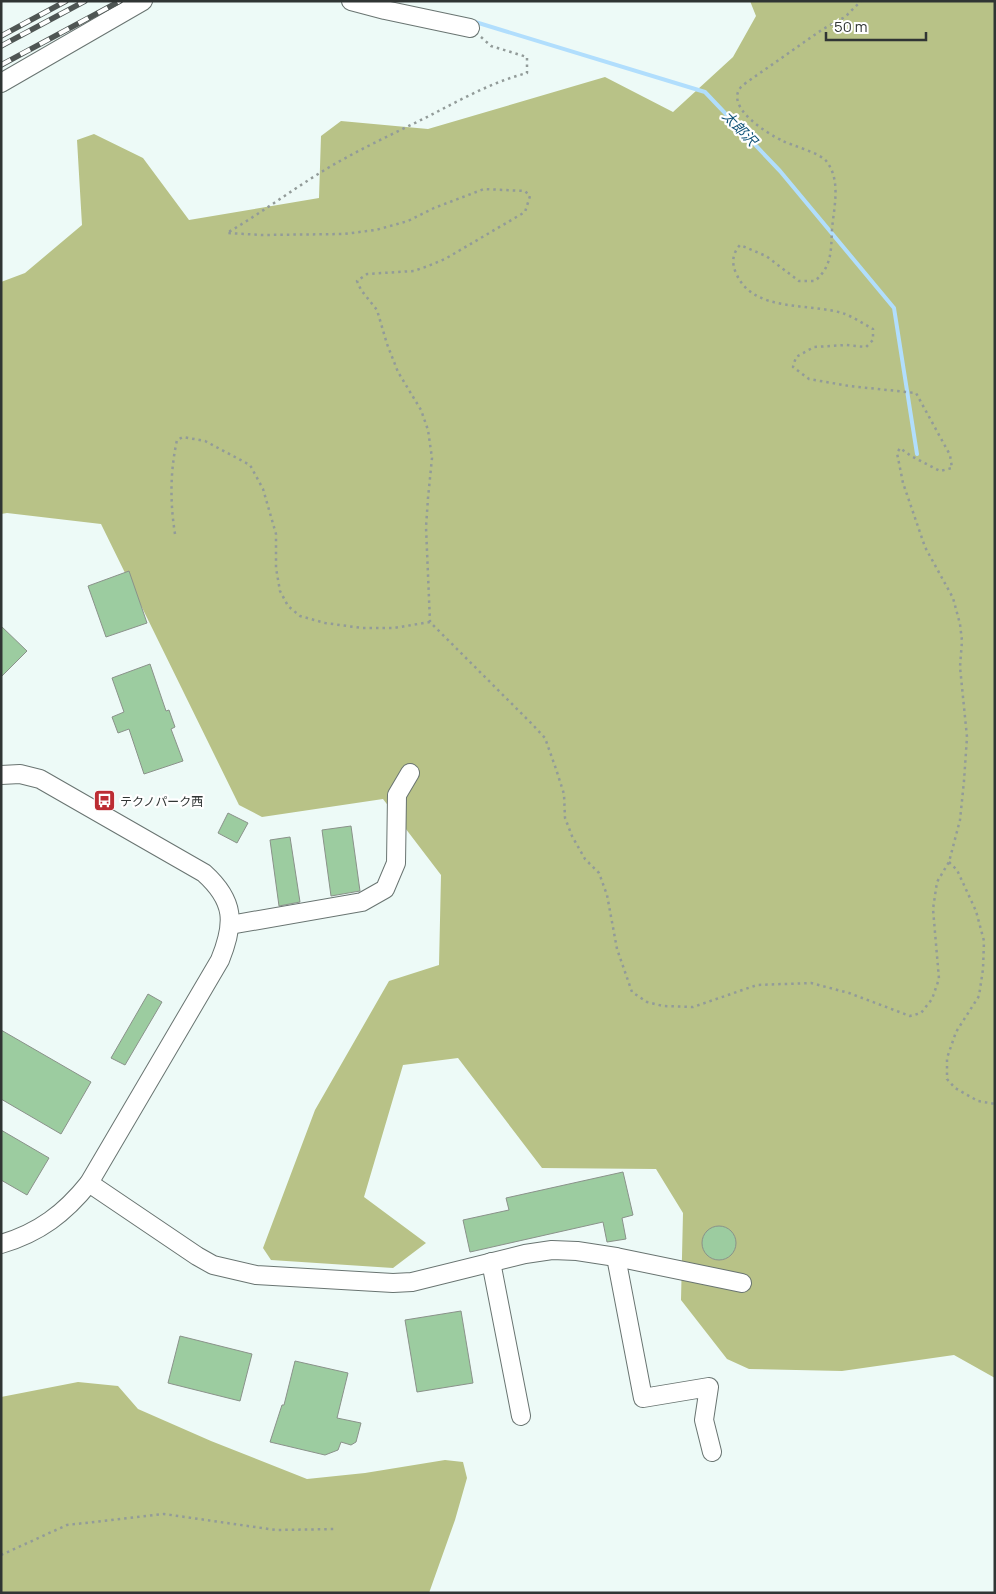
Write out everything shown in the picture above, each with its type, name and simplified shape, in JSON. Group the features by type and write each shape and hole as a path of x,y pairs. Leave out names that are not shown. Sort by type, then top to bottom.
{"street":[{"path":"1,83 143,1"},
{"path":"351,1 470,28"},
{"path":"230,925 362,902 386,889 396,863 396,795 410,773"},
{"path":"1,775 20,774 40,779 204,873 224,895 229,910 230,925 227,942 220,960 89,1183 74,1203 56,1218 35,1231 1,1244"},
{"path":"89,1183 197,1256 213,1265 234,1272 393,1283 412,1282 525,1254 552,1250 577,1251 616,1257 742,1284"},
{"path":"616,1257 643,1398 709,1387 704,1420 712,1452"},
{"path":"491,1262 522,1416"}],"path":[{"path":"470,28 491,46 527,57 527,74 506,79 460,100 334,164 227,233 263,235 343,234 376,230 408,221 434,208 484,189 525,191 530,196 525,212 446,259 414,271 367,274 357,281 377,310 398,372 421,410 428,430 432,458 426,527 430,622 545,738 564,794 565,818 568,827 585,859 599,873 607,895 611,926 632,992 646,1002 663,1006 693,1007 757,985 811,983 849,993 910,1016 920,1014 932,999 939,979 933,909 937,882 949,862 960,820 967,737 960,667 962,641 953,598 925,547 903,483 897,453 900,448 940,471 952,468 950,455 916,393 849,386 809,379 793,367 796,357 814,347 846,345 866,347 873,340 872,329 845,314 770,301 752,294 739,280 733,266 734,252 740,245 766,256 799,281 815,281 825,272 831,254 836,180 826,160 782,141 756,125 742,110 737,99 740,88 745,84 823,29 845,17 861,1"},
{"path":"175,534 170,508 172,463 177,440 183,437 205,440 250,465 262,489 276,534 276,568 280,591 288,606 300,616 325,623 362,628 394,628 430,622"},
{"path":"949,862 957,870 976,910 984,941 983,969 979,996 956,1032 947,1058 947,1079 955,1088 978,1102 995,1104"},
{"path":"1,1554 67,1525 164,1514 276,1530 337,1529"}],"green space":[{"path":"750,1 995,1 995,1378 954,1355 842,1371 749,1369 727,1359 681,1300 683,1213 656,1169 542,1168 458,1058 403,1065 364,1197 426,1243 393,1268 271,1260 263,1248 315,1110 389,981 439,965 441,875 383,799 262,817 239,805 101,524 7,513 1,514 1,282 25,273 82,225 77,140 94,134 143,158 189,220 319,198 321,136 341,121 428,129 605,77 673,112 733,57 756,16"},
{"path":"78,1382 118,1386 138,1409 211,1441 307,1479 365,1473 445,1460 463,1462 467,1478 455,1520 429,1593 1,1593 1,1397"}],"building":[{"path":"129,571 147,623 106,637 88,586"},
{"path":"1,626 27,651 1,677"},
{"path":"150,664 166,711 169,710 175,727 171,729 183,761 144,774 129,729 118,733 112,717 124,712 112,678"},
{"path":"228,813 248,823 237,843 218,833"},
{"path":"351,826 360,891 331,896 322,830"},
{"path":"290,837 300,902 279,906 270,840"},
{"path":"148,994 162,1002 125,1065 111,1058"},
{"path":"1,1030 91,1082 61,1134 1,1099"},
{"path":"1,1130 49,1158 27,1195 1,1180"},
{"path":"623,1172 633,1215 622,1218 626,1239 607,1242 603,1222 470,1252 463,1220 509,1210 506,1198"},
{"path":"719,1226 726,1227 731,1231 735,1236 735,1250 731,1255 726,1259 719,1260 712,1259 707,1255 703,1250 702,1243 703,1236 707,1231 712,1227"},
{"path":"461,1311 473,1383 417,1392 405,1320"},
{"path":"180,1336 252,1354 240,1401 168,1383"},
{"path":"295,1361 348,1373 337,1418 361,1423 356,1442 351,1445 341,1442 338,1450 325,1455 270,1442 282,1405 284,1405"}],"waterway":[{"name":"太郎沢","path":"472,21 705,92 780,171 894,308 917,454"}],"railway":[{"path":"1,36 66,1"},
{"path":"1,46 85,1"},
{"path":"1,65 120,1"}],"place":[{"name":"テクノパーク西","path":"104,801"}]}
